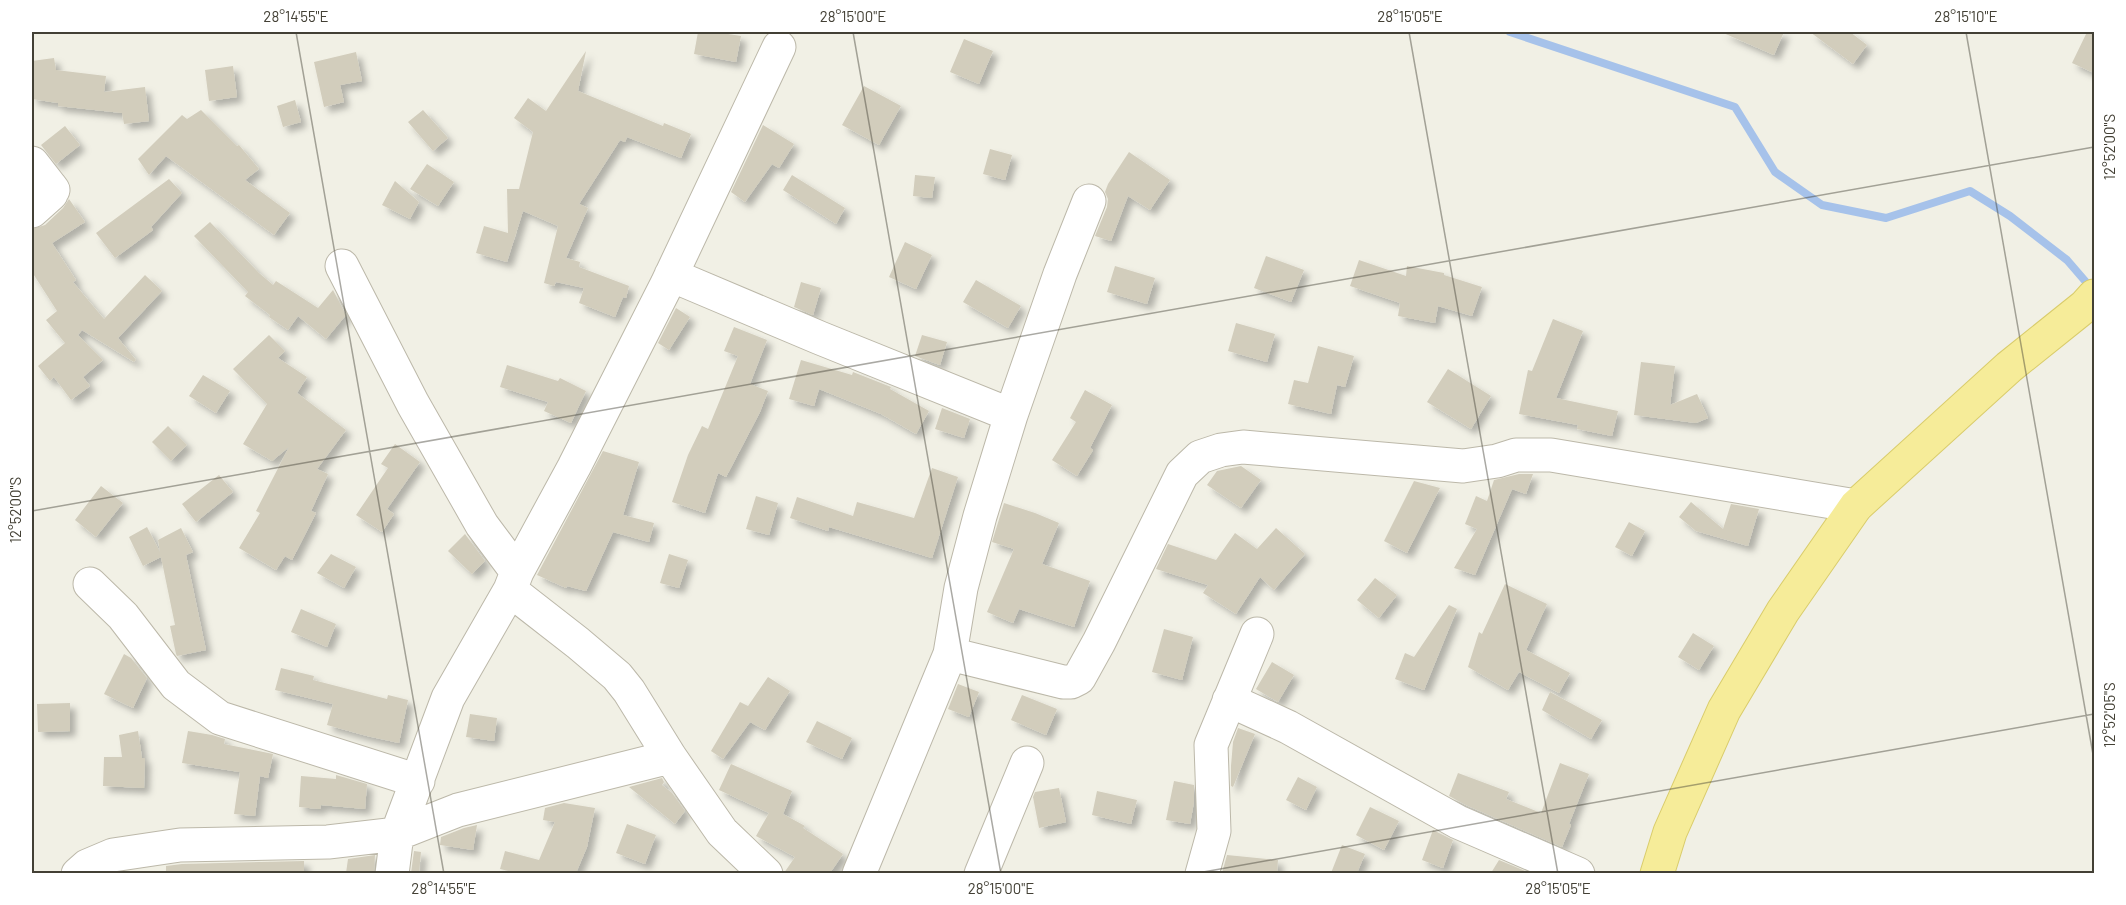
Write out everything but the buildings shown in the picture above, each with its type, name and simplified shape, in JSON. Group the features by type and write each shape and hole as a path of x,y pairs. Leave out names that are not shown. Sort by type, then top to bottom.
{"main road":[{"path":"1657,873 1670,832 1724,710 1783,611 1856,506 2009,367 2090,301"}],"street":[{"path":"392,873 397,834 448,699 574,467 671,275 779,46"},
{"path":"32,163 44,179 49,185 53,190 50,186 51,194 32,211"},
{"path":"859,873 950,654 961,588 980,516 1011,415 1060,274 1089,201"},
{"path":"342,266 413,404 513,581 578,643 617,676 722,832 766,873"},
{"path":"671,275 819,338 1011,415"},
{"path":"950,654 1063,682 1071,682 1079,678 1182,474 1200,457 1221,450 1243,447 1463,466 1516,456 1551,455 1856,506"},
{"path":"90,584 123,616 176,685 220,718 418,782"},
{"path":"1202,873 1214,831 1211,745 1257,634"},
{"path":"1229,700 1288,727 1458,822 1578,873"},
{"path":"78,873 87,866 113,855 180,845 328,842 397,834 458,810 670,757"},
{"path":"981,873 1027,763"}],"waterway":[{"path":"1510,32 1735,107 1775,172 1822,205 1886,218 1970,191 2010,216 2067,260 2092,289"}]}
